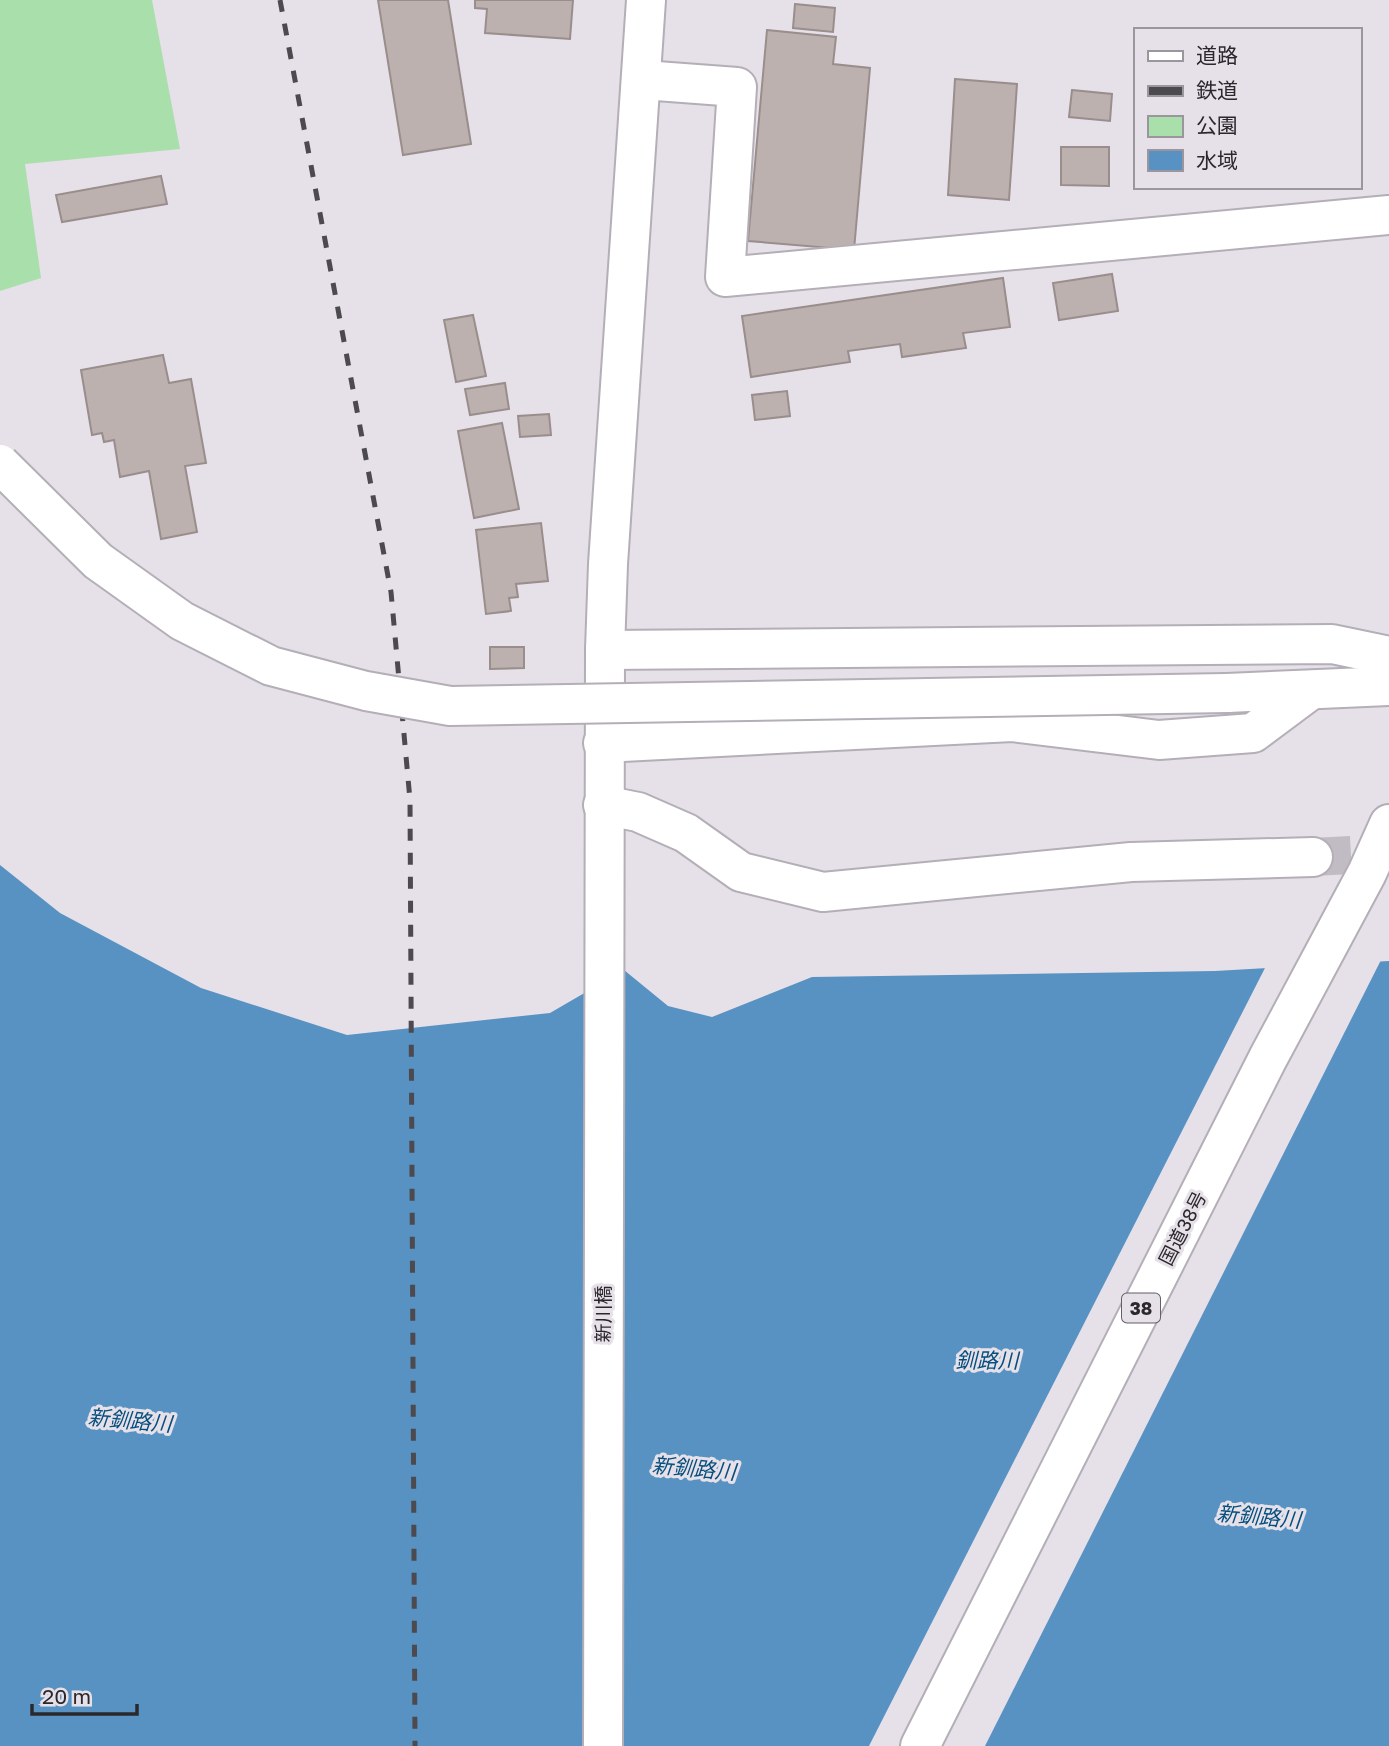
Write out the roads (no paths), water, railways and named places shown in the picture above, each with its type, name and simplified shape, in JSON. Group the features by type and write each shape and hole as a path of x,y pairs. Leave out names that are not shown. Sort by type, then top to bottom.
{"main road":[{"name":"新川橋","path":"603,1746 602,881 607,564 646,0"},
{"path":"642,80 737,87 725,277 1389,215"},
{"path":"0,464 98,561 182,621 271,666 378,694 450,706 1227,693 1389,686"},
{"path":"605,650 1332,644 1389,656"},
{"path":"603,743 1012,722 1159,740 1252,733 1308,691"},
{"path":"603,804 638,812 686,832 741,872 823,892 1131,862 1313,857"},
{"name":"国道38号","path":"920,1746 1262,1070 1367,873 1389,824"}],"water":[{"name":"釧路川","path":"0,865 60,913 201,988 347,1035 550,1013 624,970 668,1006 712,1017 812,977 1215,971 1389,961 1389,1746 0,1746"}],"tunnel":[{"path":"1313,857 1389,853"}],"railway":[{"path":"280,0 391,592 410,800 415,1746"}],"water label":[{"name":"新釧路川","path":"130,1420"},
{"name":"新釧路川","path":"694,1468"},
{"name":"新釧路川","path":"1259,1516"}]}
